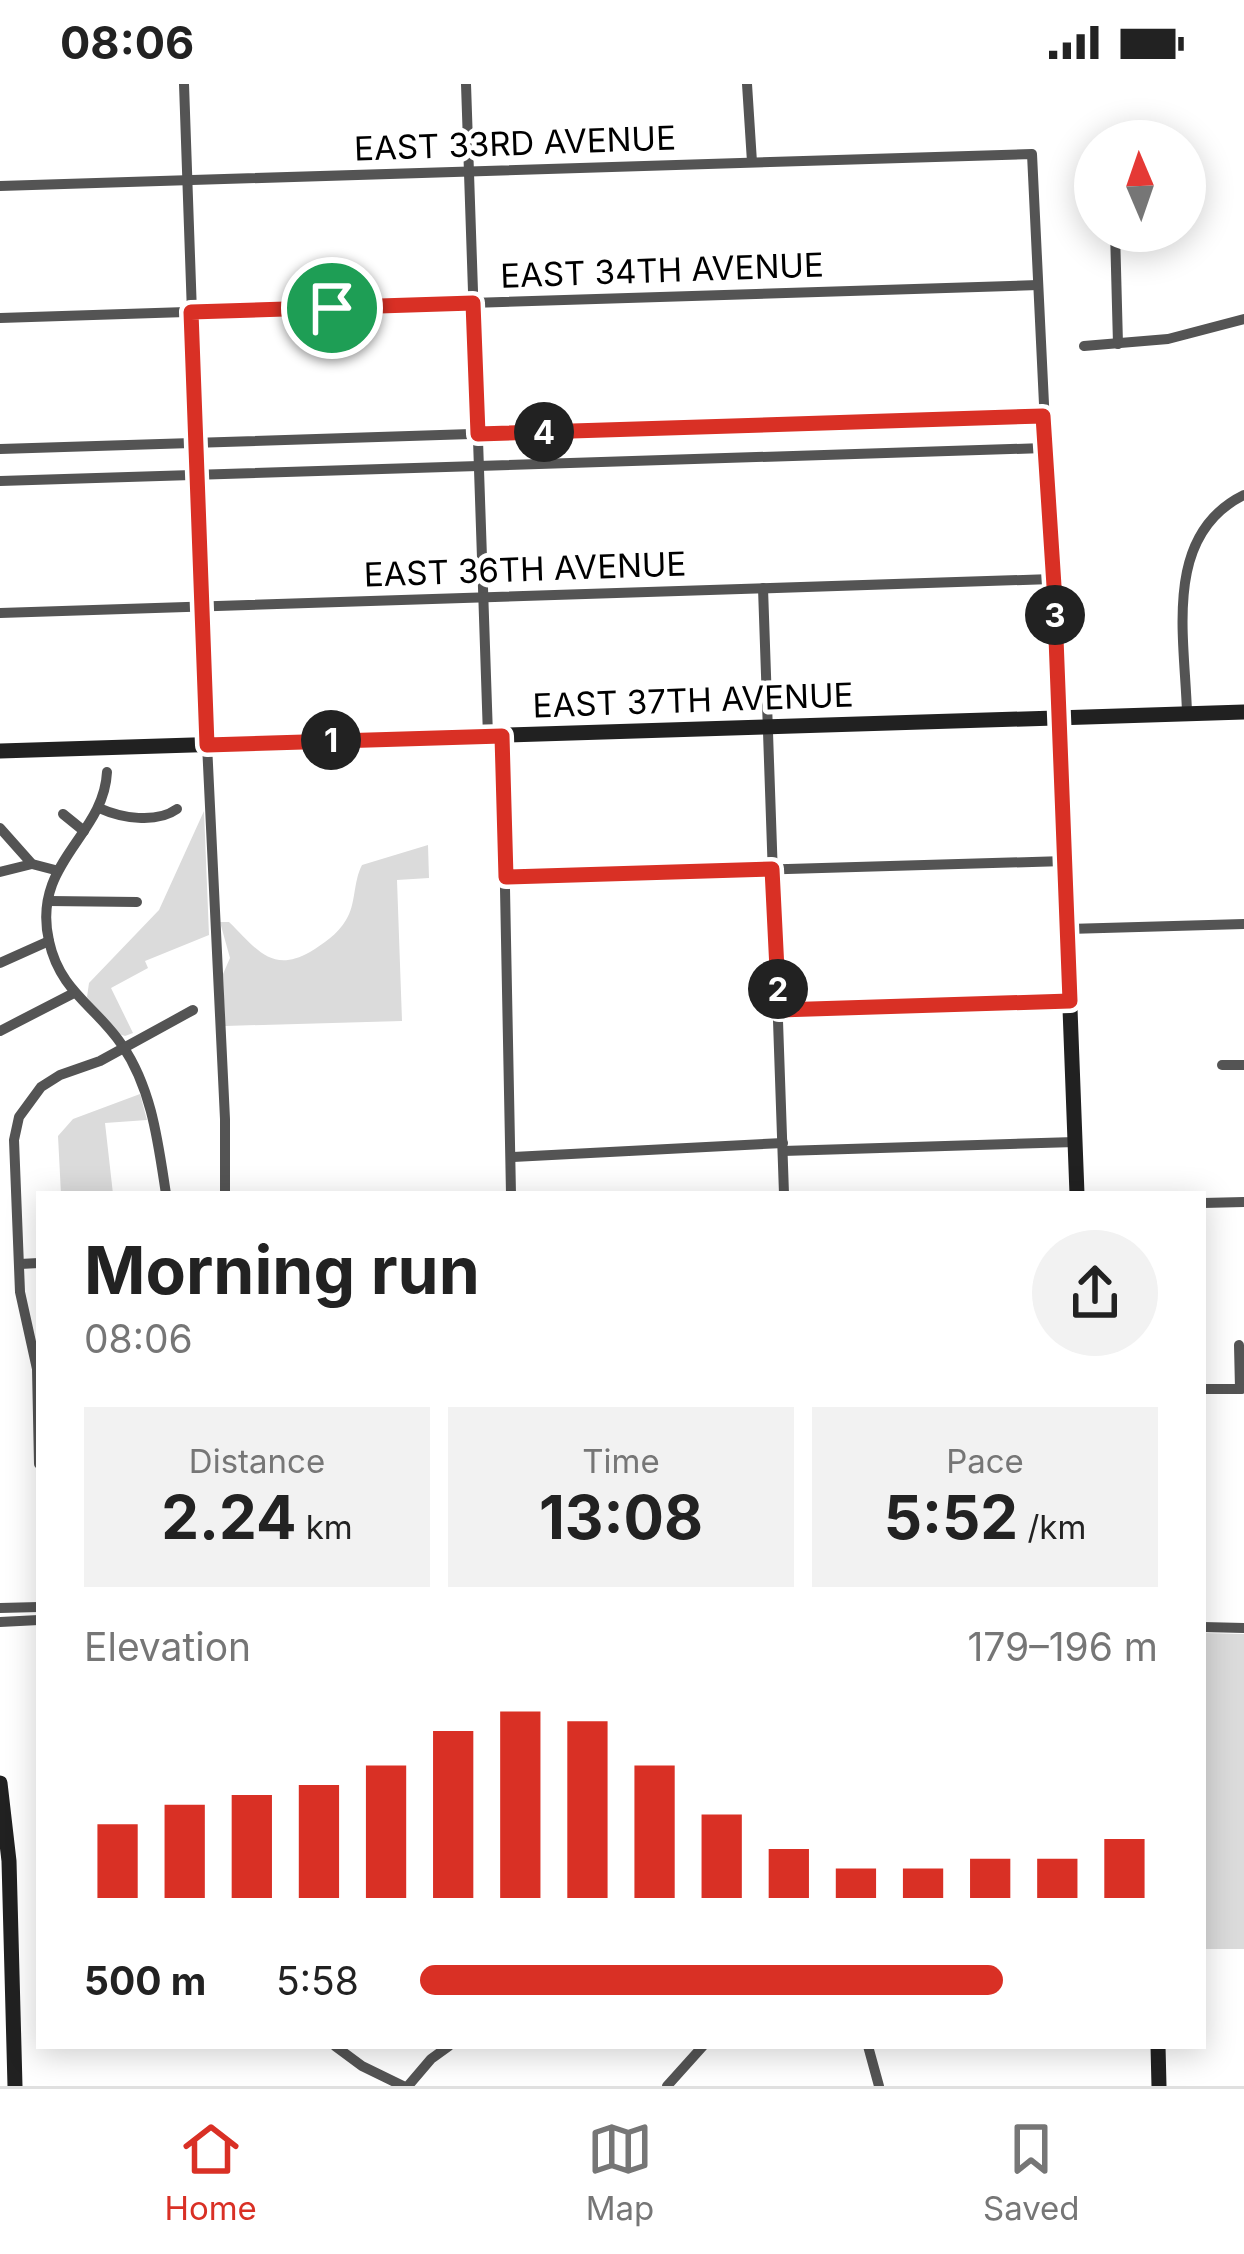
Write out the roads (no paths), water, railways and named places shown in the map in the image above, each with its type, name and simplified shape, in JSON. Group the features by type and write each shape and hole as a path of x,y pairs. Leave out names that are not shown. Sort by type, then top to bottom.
{"street":[{"path":"184,84 224,1191"},
{"path":"466,84 484,597 506,877 512,1191"},
{"path":"747,84 752,163"},
{"name":"EAST 33RD AVENUE","path":"0,186 1032,154 1038,285"},
{"path":"1116,252 1118,344"},
{"path":"1038,285 1077,1191"},
{"name":"EAST 34TH AVENUE","path":"0,318 1038,285"},
{"path":"1084,346 1168,338 1244,319"},
{"path":"0,449 1043,416"},
{"path":"0,481 1044,448"},
{"path":"1187,713 1184,588 1188,556 1212,517 1244,495"},
{"name":"EAST 36TH AVENUE","path":"0,613 1052,579"},
{"path":"763,588 784,1191"},
{"name":"EAST 37TH AVENUE","path":"0,751 1244,712"},
{"path":"107,772 99,808 55,870 49,941 72,994 103,1019 146,1090 165,1191"},
{"path":"99,808 116,816 159,816 177,808"},
{"path":"63,814 84,831"},
{"path":"0,828 32,864"},
{"path":"506,877 1065,861"},
{"path":"0,872 32,864 55,870"},
{"path":"49,901 137,902"},
{"path":"1068,929 1244,924"},
{"path":"0,963 49,941"},
{"path":"0,1030 72,994"},
{"path":"779,1010 1070,1001"},
{"path":"36,1360 20,1292 14,1140 19,1117 41,1087 193,1010"},
{"path":"1222,1065 1244,1065"},
{"path":"512,1156 1075,1142"},
{"path":"1206,1203 1244,1202"},
{"path":"20,1264 36,1263"},
{"path":"1206,1390 1242,1389 1239,1345"},
{"path":"0,1607 36,1606"},
{"path":"0,1622 36,1620"},
{"path":"1206,1627 1244,1628"},
{"path":"0,1783 6,1817 7,2050 15,2086"},
{"path":"338,2049 405,2086 445,2049"},
{"path":"667,2086 700,2049"},
{"path":"869,2049 879,2086"},
{"path":"1145,2086 1159,2086 1158,2049"}]}
